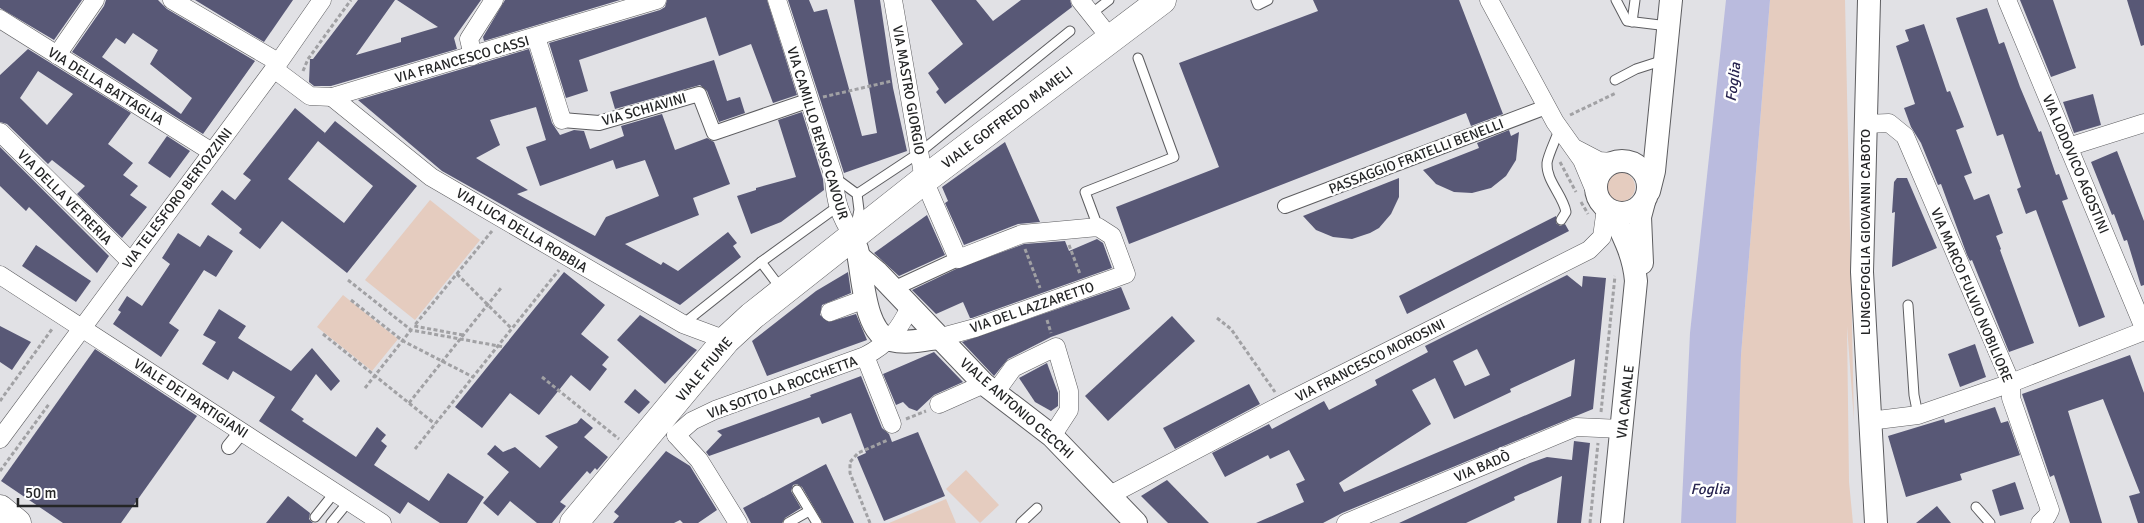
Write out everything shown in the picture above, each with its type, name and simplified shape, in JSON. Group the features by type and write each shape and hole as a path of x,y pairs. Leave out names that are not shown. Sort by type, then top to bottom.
{"main road":[{"name":"VIALE GOFFREDO MAMELI","path":"856,246 924,180 1162,0"},
{"name":"VIALE FIUME","path":"574,523 635,452 665,432 726,340 782,291 856,246"},
{"path":"0,509 17,523"}],"street":[{"path":"57,55 95,0"},
{"name":"VIA FRANCESCO CASSI","path":"172,0 276,66 310,96 332,97 657,0"},
{"name":"VIA TELESFORO BERTOZZINI","path":"0,439 276,66 322,0"},
{"path":"473,56 469,39 494,0"},
{"path":"599,0 610,14"},
{"name":"VIA CAMILLO BENSO CAVOUR","path":"777,0 834,177 837,207 841,219 856,246"},
{"name":"VIA MASTRO GIORGIO","path":"893,0 924,180 958,259"},
{"path":"1490,0 1546,107 1582,160 1604,204 1628,213 1637,210 1647,197"},
{"name":"VIA CANALE","path":"1636,281 1642,262 1640,217 1654,171 1671,0"},
{"name":"LUNGOFOGLIA GIOVANNI CABOTO","path":"1869,0 1862,272 1866,421 1876,523"},
{"name":"VIA LODOVICO AGOSTINI","path":"2007,0 2144,330"},
{"path":"1086,7 1111,39"},
{"name":"VIA DELLA BATTAGLIA","path":"0,19 212,152"},
{"name":"VIA SCHIAVINI","path":"536,37 562,120 599,124 699,94 714,133 810,100"},
{"name":"VIA LUCA DELLA ROBBIA","path":"332,97 432,176 683,324 726,340"},
{"name":"PASSAGGIO FRATELLI BENELLI","path":"1285,206 1546,107"},
{"name":"VIA CANALE","path":"1612,523 1636,281 1635,264 1629,247 1604,204 1596,181 1601,171 1642,152 1652,139 1658,119"},
{"name":"VIA MARCO FULVIO NOBILIORE","path":"1865,124 1889,123 1905,136 2011,384 2011,398 2050,510 2040,523"},
{"path":"2068,147 2144,123"},
{"name":"VIA DELLA VETRERIA","path":"0,132 130,261"},
{"path":"1574,148 1599,161 1620,162"},
{"name":"VIA CANALE","path":"1620,162 1641,168 1648,179 1647,197"},
{"name":"VIA FRANCESCO MOROSINI","path":"1110,495 1283,404 1589,250 1602,237 1604,204"},
{"path":"893,289 958,259 1020,235 1098,227"},
{"name":"VIA DEL LAZZARETTO","path":"938,338 976,328 1126,274 1112,236 1098,227"},
{"path":"856,246 866,299 878,332 889,340 906,342 938,338"},
{"name":"VIALE ANTONIO CECCHI","path":"856,246 938,338 990,388 1052,436 1136,523"},
{"name":"VIALE DEI PARTIGIANI","path":"0,275 382,523"},
{"path":"830,312 866,299"},
{"path":"889,340 900,327 910,307"},
{"path":"1866,421 1918,415 2011,384 2144,330"},
{"name":"VIA SOTTO LA ROCCHETTA","path":"665,432 715,410 865,356 889,340"},
{"path":"939,404 990,388 1013,368 1056,347 1069,391 1069,410 1052,436"},
{"path":"865,356 892,424"},
{"name":"VIA BADÒ","path":"1346,523 1576,427 1622,429"},
{"path":"229,447 242,431"},
{"path":"665,432 699,460 738,523"}],"lane":[{"path":"1086,7 1109,0"},
{"path":"1256,0 1258,5 1268,0"},
{"path":"1616,0 1627,21 1668,26"},
{"path":"1632,22 1635,0"},
{"path":"857,194 919,153 1070,30"},
{"path":"1098,227 1085,192 1174,157 1138,58"},
{"path":"1615,80 1636,69 1664,60"},
{"path":"1560,130 1547,164 1550,176 1564,202 1566,212 1561,220"},
{"path":"1553,150 1574,148"},
{"path":"834,177 857,194 859,210 856,246"},
{"path":"683,324 761,262 837,207"},
{"path":"761,262 782,291"},
{"path":"1908,305 1914,396 1918,415"},
{"path":"797,490 816,523"},
{"path":"315,517 342,497"},
{"path":"331,523 342,497"},
{"path":"1976,507 1990,523"},
{"path":"1021,523 1037,508"},
{"path":"788,523 809,511"}],"path":[{"path":"300,88 303,68 308,59 352,0"},
{"path":"810,100 907,78"},
{"path":"494,228 414,326 504,346"},
{"path":"1063,230 1086,289"},
{"path":"1020,235 1044,304 1056,347"},
{"path":"415,449 569,258"},
{"path":"1590,523 1616,270"},
{"path":"457,274 512,329"},
{"path":"348,280 411,330 462,337"},
{"path":"409,402 501,288"},
{"path":"351,300 402,341 473,377"},
{"path":"1217,318 1231,329 1283,404"},
{"path":"0,401 52,329"},
{"path":"365,388 411,330"},
{"path":"323,334 435,424"},
{"path":"542,377 635,452"},
{"path":"0,472 52,400"},
{"path":"870,523 850,473 850,462 858,453 891,438 893,434 892,424 913,417 939,404"}],"shaded area":[{"path":"1770,0 1845,0 1854,421 1847,326 1849,482 1853,523 1734,523 1741,355"},
{"path":"1620,172 1626,173 1634,181 1634,193 1626,201 1620,202 1614,201 1606,193 1605,187 1606,181 1614,173"},
{"path":"430,200 480,240 415,320 365,280"},
{"path":"343,295 398,339 372,371 317,327"},
{"path":"966,470 999,505 980,523 946,489"},
{"path":"946,499 956,523 889,523"}],"water":[{"name":"Foglia","path":"1726,0 1770,0 1741,355 1736,523 1681,523 1690,333"}],"building":[{"path":"0,0 82,0 54,40 0,8"},
{"path":"106,0 158,0 167,9 255,61 203,134 72,52 104,6","holes":["133,33 158,50 150,64 192,98 181,114 102,57 116,38 125,44"]},
{"path":"195,0 293,0 264,42"},
{"path":"358,0 395,0 356,55 401,42 401,38 438,27 397,0 481,0 454,38 457,49 331,86 314,86 309,82 310,59 313,59"},
{"path":"505,0 620,0 484,41 483,37"},
{"path":"667,0 767,0 797,95 773,103 751,44 719,56 706,17 579,60 588,91 566,98 549,43 660,10 665,7"},
{"path":"788,0 809,0 814,12 827,9 862,136 877,133 854,0 880,0 893,88 907,151 844,173"},
{"path":"931,0 976,0 993,21 1021,0 1070,0 1072,7 945,104 936,92 939,89 928,73 963,44"},
{"path":"1313,0 1459,0 1503,114 1471,126 1466,113 1129,244 1116,207 1219,167 1179,63 1318,11"},
{"path":"2020,0 2053,0 2076,68 2051,77"},
{"path":"2127,0 2144,0 2144,45 2141,46"},
{"path":"1987,8 1999,44 2004,42 2020,87 2039,132 2041,131 2056,175 2059,174 2068,199 2062,201 2105,317 2079,327 2036,210 2026,214 2017,189 2021,187 2003,134 1997,136 1956,18"},
{"path":"1924,24 1947,92 1950,91 1964,127 1956,130 1972,173 1964,176 1974,200 1989,194 2003,233 1996,236 2000,250 2034,343 2009,352 1972,260 1970,261 1967,255 1941,184 1938,185 1904,108 1915,104 1896,46 1909,41 1905,30"},
{"path":"28,49 131,113 108,144 133,163 123,175 138,186 130,195 147,207 122,238 77,194 85,186 52,160 48,164 7,124 0,122 0,75","holes":["38,71 73,94 47,125 20,98"]},
{"path":"529,49 552,123 560,135 574,130 584,131 590,149 624,136 621,126 662,114 675,150 707,138 714,142 730,184 693,198 699,215 625,244 661,265 663,262 678,271 728,232 737,243 733,246 741,257 680,305 442,171 358,100","holes":["536,107 546,140 526,147 540,186 613,160 616,169 645,160 659,196 606,217 595,236 517,194 528,190 476,158 500,145 490,120"]},
{"path":"714,60 727,101 740,97 745,113 719,122 707,91 700,85 615,109 610,92"},
{"path":"2093,94 2101,125 2074,133 2063,102"},
{"path":"295,108 325,133 335,121 417,186 347,273 282,221 260,249 239,233 242,229 211,204 222,190 235,200 251,180 243,174","holes":["318,141 373,186 344,223 288,179"]},
{"path":"802,112 823,179 824,190 781,222 751,234 737,196 756,190 756,188 796,177 778,120"},
{"path":"1509,130 1511,136 1519,132 1516,160 1506,176 1491,188 1472,193 1454,192 1436,184 1423,170 1479,148 1477,143"},
{"path":"167,136 190,151 170,178 148,163"},
{"path":"1005,142 1040,222 1018,224 964,245 945,203 948,201 942,187"},
{"path":"0,147 109,256 97,273 29,207 26,211 0,186"},
{"path":"2117,151 2144,221 2144,285 2141,286 2127,240 2124,241 2114,214 2112,215 2091,162"},
{"path":"1399,178 1399,197 1391,214 1379,228 1370,233 1352,239 1333,237 1316,230 1303,216"},
{"path":"1897,178 1907,178 1937,248 1892,267 1895,212 1892,213 1894,182"},
{"path":"927,215 945,255 899,276 874,253"},
{"path":"1556,216 1556,223 1560,226 1565,224 1569,231 1407,314 1399,296"},
{"path":"178,233 200,247 208,235 233,251 216,277 204,270 169,323 179,330 161,357 113,324 121,312 118,310 127,296 142,306 170,264 162,258"},
{"path":"1097,239 1103,243 1112,268 972,318 970,318 963,302 936,314 912,290 956,269 1024,244 1065,241 1069,251"},
{"path":"36,245 91,281 76,302 22,266"},
{"path":"564,272 605,305 581,334 609,357 602,365 607,369 590,391 571,375 539,415 510,393 482,428 455,407"},
{"path":"848,272 851,293 822,305 820,315 829,322 856,314 867,340 767,376 752,341 816,291"},
{"path":"1567,275 1582,287 1583,276 1606,278 1593,409 1342,513 1323,523 1256,523 1304,502 1296,484 1305,480 1289,450 1270,459 1268,455 1225,477 1212,453 1269,424 1272,429 1324,401 1329,410 1377,385 1375,380 1428,352 1425,346","holes":["1477,349 1490,375 1465,386 1453,361","1575,359 1571,396 1344,492 1339,483 1431,424 1412,390 1435,378 1454,419 1511,392 1510,389"]},
{"path":"1121,287 1130,309 1051,337 1008,359 994,376 962,342"},
{"path":"219,309 246,326 238,338 291,371 312,348 340,381 331,391 316,374 291,410 304,419 302,421 356,457 377,427 386,435 381,441 387,446 374,465 429,501 448,473 484,497 467,523 440,523 408,502 400,514 259,421 275,397 233,371 228,380 202,364 216,342 203,335"},
{"path":"640,315 697,350 665,384 617,340"},
{"path":"1172,316 1195,341 1108,421 1085,396"},
{"path":"0,326 31,342 12,370 0,362"},
{"path":"1975,344 1986,377 1960,387 1948,354"},
{"path":"95,349 197,416 121,523 63,523 1,481"},
{"path":"934,352 963,382 934,395 917,411 909,408 903,402 896,405 883,374"},
{"path":"2130,355 2144,393 2144,523 2138,523 2129,496 2140,493 2103,399 2068,411 2102,523 2070,523 2054,475 2050,477 2022,394"},
{"path":"1047,363 1058,393 1058,406 1051,411 1035,402 1019,378"},
{"path":"861,376 882,428 889,434 892,442 918,432 945,496 884,521 857,457 866,453 851,413 822,424 819,417 709,456 706,452 722,435 717,431 811,397 810,395"},
{"path":"1249,384 1260,404 1175,449 1163,428"},
{"path":"635,389 650,402 639,414 624,402"},
{"path":"1995,407 2001,423 2008,421 2020,455 1960,474 1962,480 1906,497 1888,436 1944,419 1945,423"},
{"path":"581,418 593,428 584,437 608,457 597,470 595,468 590,474 587,471 560,502 566,506 552,523 537,523 510,501 498,516 483,503 509,472 487,454 495,445 503,452 515,447 540,468 558,447 545,436 577,423"},
{"path":"1574,441 1590,443 1581,523 1557,523 1562,476 1514,497 1515,500 1466,523 1399,523 1530,463 1547,457 1572,460"},
{"path":"666,451 690,466 717,510 698,523 683,523 680,520 674,523 613,523 619,516 614,512"},
{"path":"826,464 854,523 823,523 802,487 797,484 793,485 791,491 801,508 785,518 782,523 751,523 743,508"},
{"path":"1167,480 1209,523 1168,523 1141,496"},
{"path":"2015,482 2024,509 2000,516 1992,490"},
{"path":"288,496 310,513 309,519 313,523 266,523"},
{"path":"1937,506 1951,523 1916,523"}]}
